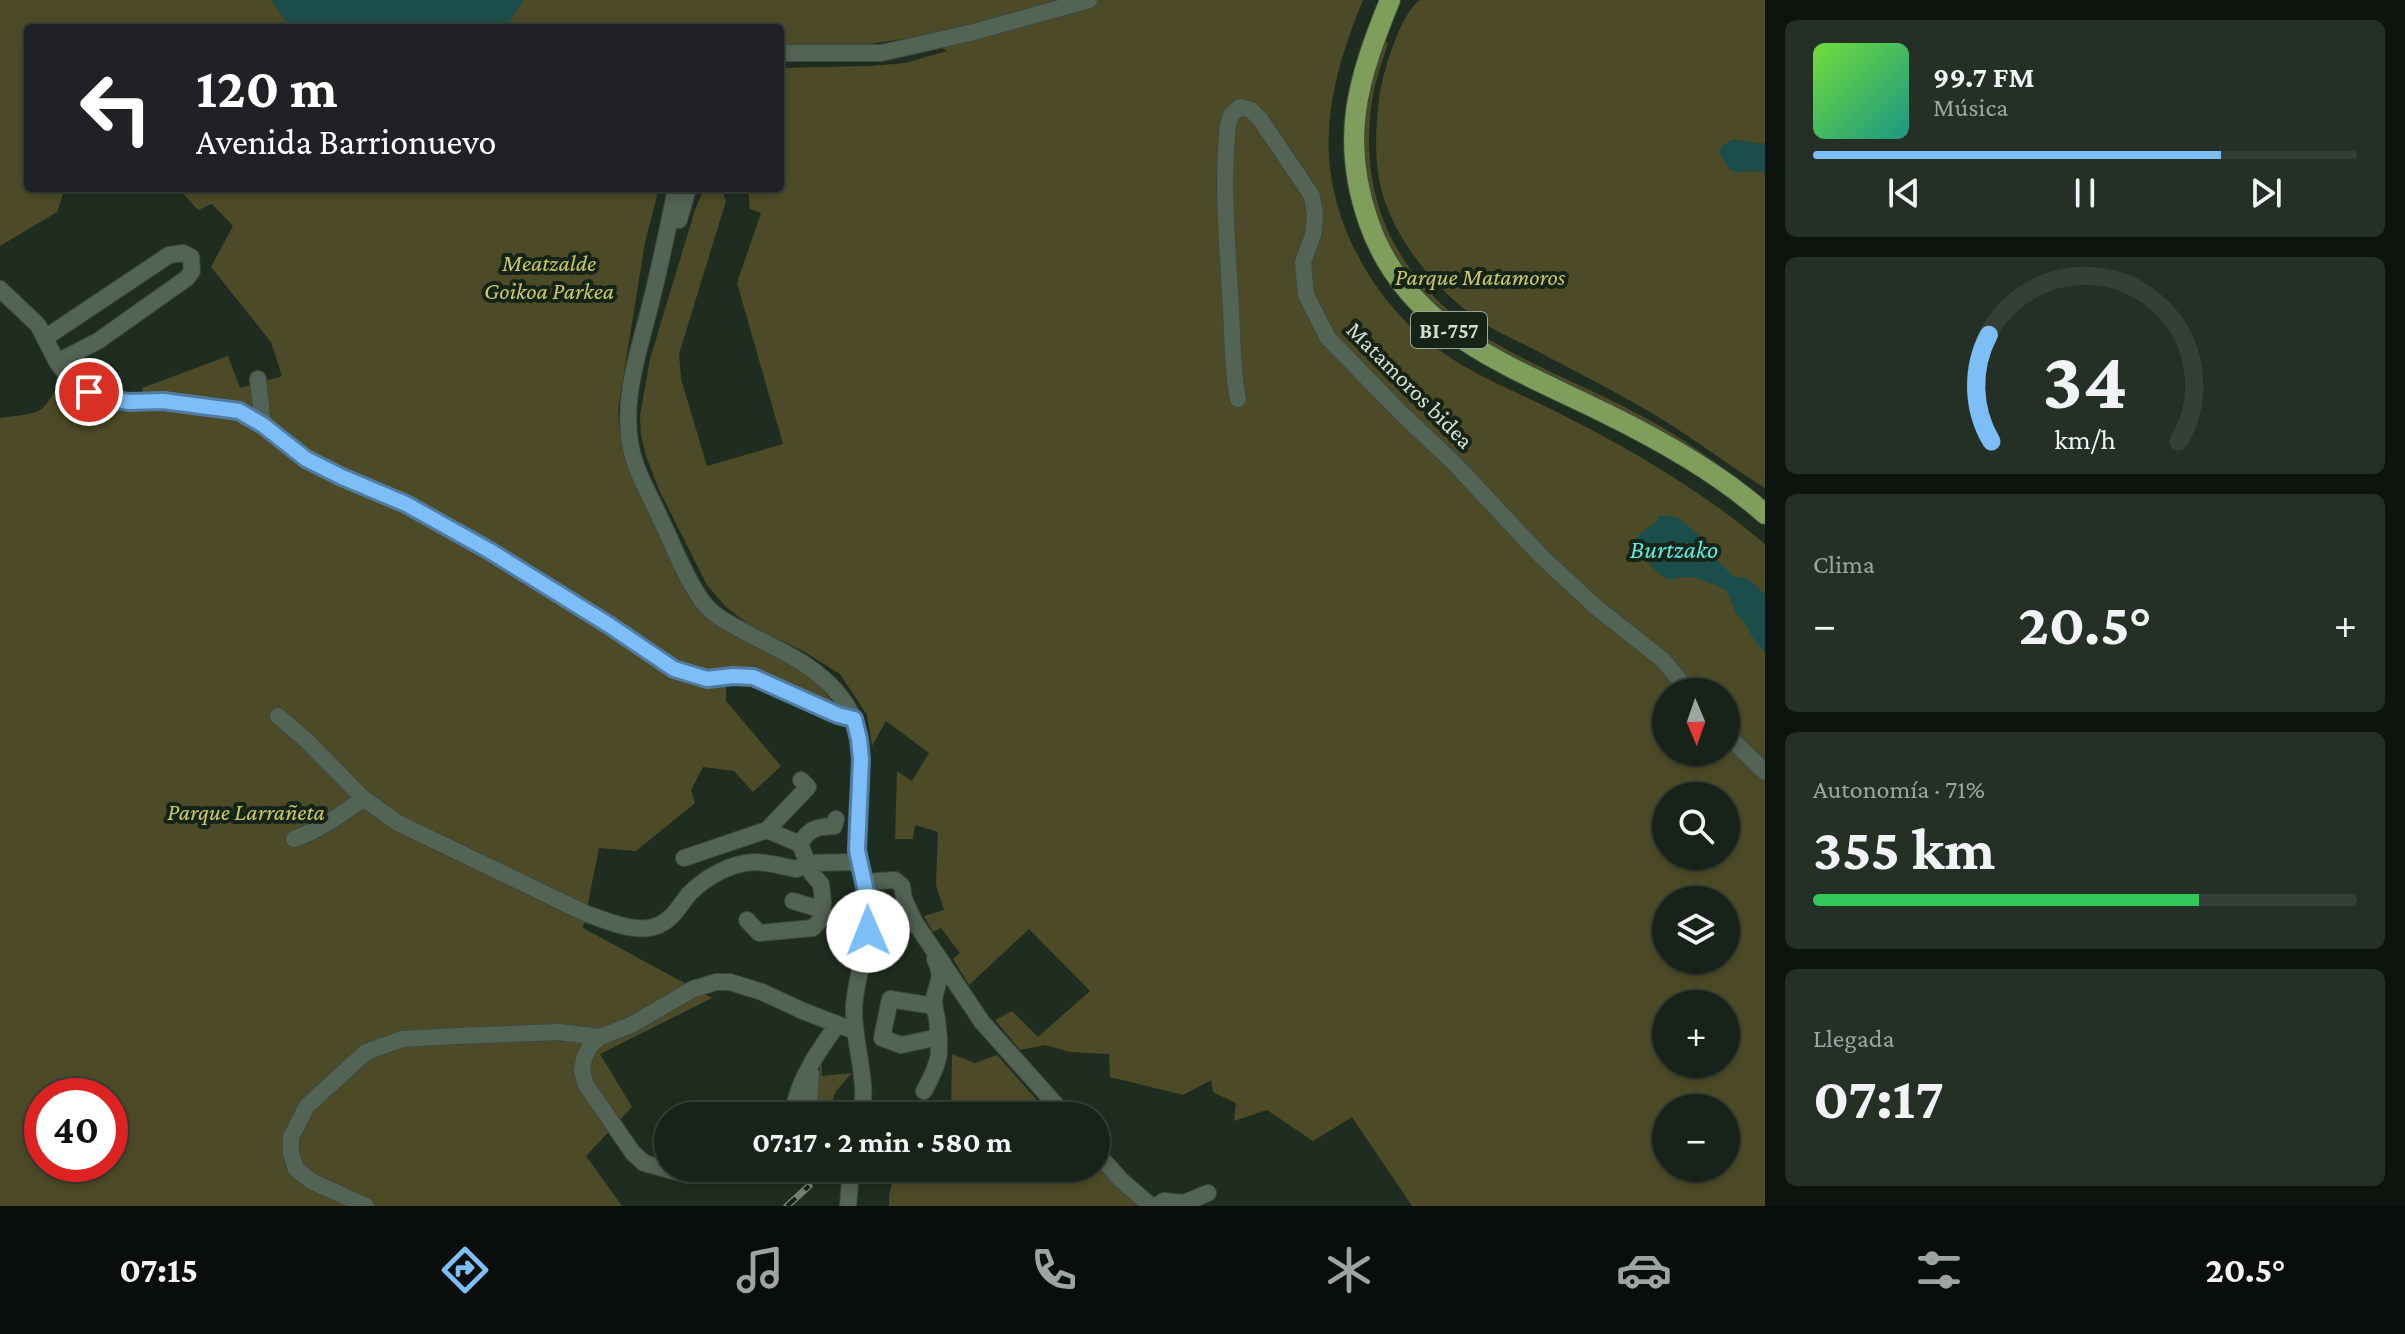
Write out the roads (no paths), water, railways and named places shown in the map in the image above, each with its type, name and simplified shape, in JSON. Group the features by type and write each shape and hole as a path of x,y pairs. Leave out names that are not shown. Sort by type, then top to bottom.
{"main road":[{"name":"BI-757","path":"1390,0 1362,75 1356,101 1354,152 1360,196 1389,268 1414,300 1466,343 1661,443 1716,477 1765,514"}],"street":[{"path":"784,54 857,54 903,49 1089,0"},
{"name":"Matamoros bidea","path":"1238,399 1232,371 1225,199 1228,125 1231,115 1240,107 1251,110 1260,119 1312,196 1315,215 1313,235 1303,262 1306,295 1328,338 1454,463 1541,556 1597,608 1663,660 1678,678"},
{"path":"675,192 630,395 631,449 691,584 704,604 725,621 818,672 838,693 854,719 861,759 857,837 869,919 854,1006 863,1080 862,1102"},
{"path":"644,332 687,192"},
{"path":"45,338 169,255 183,253 191,257 192,271 187,278 98,341 57,362"},
{"path":"0,290 38,325 57,362 71,381 105,398 129,402 163,401 239,411 263,425 306,459 418,510 490,551 674,669 713,679 753,677 838,715 854,719"},
{"path":"258,379 263,425"},
{"path":"278,716 316,749 363,798 418,834 587,914 612,922 646,928 659,925 707,878 756,862"},
{"path":"1740,748 1765,772"},
{"path":"684,858 767,830 808,787 801,780"},
{"path":"294,839 319,830 363,798"},
{"path":"800,844 813,828 834,826 836,819"},
{"path":"747,920 759,933 774,936 813,928 821,919 823,910 821,884 812,874 800,844 767,830"},
{"path":"718,846 722,854 797,869 807,863 860,862"},
{"path":"865,882 895,880 902,886 914,921 982,1022 1053,1102"},
{"path":"793,901 823,910"},
{"path":"924,1091 939,1060 934,1006 941,982 935,959 937,953"},
{"path":"654,1166 644,1163 633,1153 586,1085 582,1071 584,1058 590,1046 600,1037 631,1025 693,989 716,982 752,988 855,1031"},
{"path":"934,1006 890,999 882,1038 901,1045 939,1037"},
{"path":"795,1102 813,1060 837,1025"},
{"path":"366,1206 311,1181 296,1169 291,1153 291,1137 307,1106 366,1052 402,1039 430,1037 559,1032 600,1037"},
{"path":"808,1102 813,1060"},
{"path":"1110,1168 1154,1206 1164,1201 1184,1203 1208,1193"},
{"path":"848,1206 850,1182"}],"water":[{"path":"271,0 523,0 508,24 287,24"},
{"path":"1732,140 1765,144 1765,173 1730,170 1719,153 1723,145"},
{"name":"Burtzako","path":"1658,516 1674,516 1681,520 1699,535 1712,555 1733,576 1747,578 1765,594 1765,653 1737,616 1727,591 1695,578 1665,577 1648,562 1638,535 1657,521"}],"railway":[{"path":"787,1206 809,1186"}],"park label":[{"name":"Meatzalde Goikoa Parkea","path":"549,277"},
{"name":"Parque Matamoros","path":"1480,277"},
{"name":"Parque Larrañeta","path":"246,812"}]}
